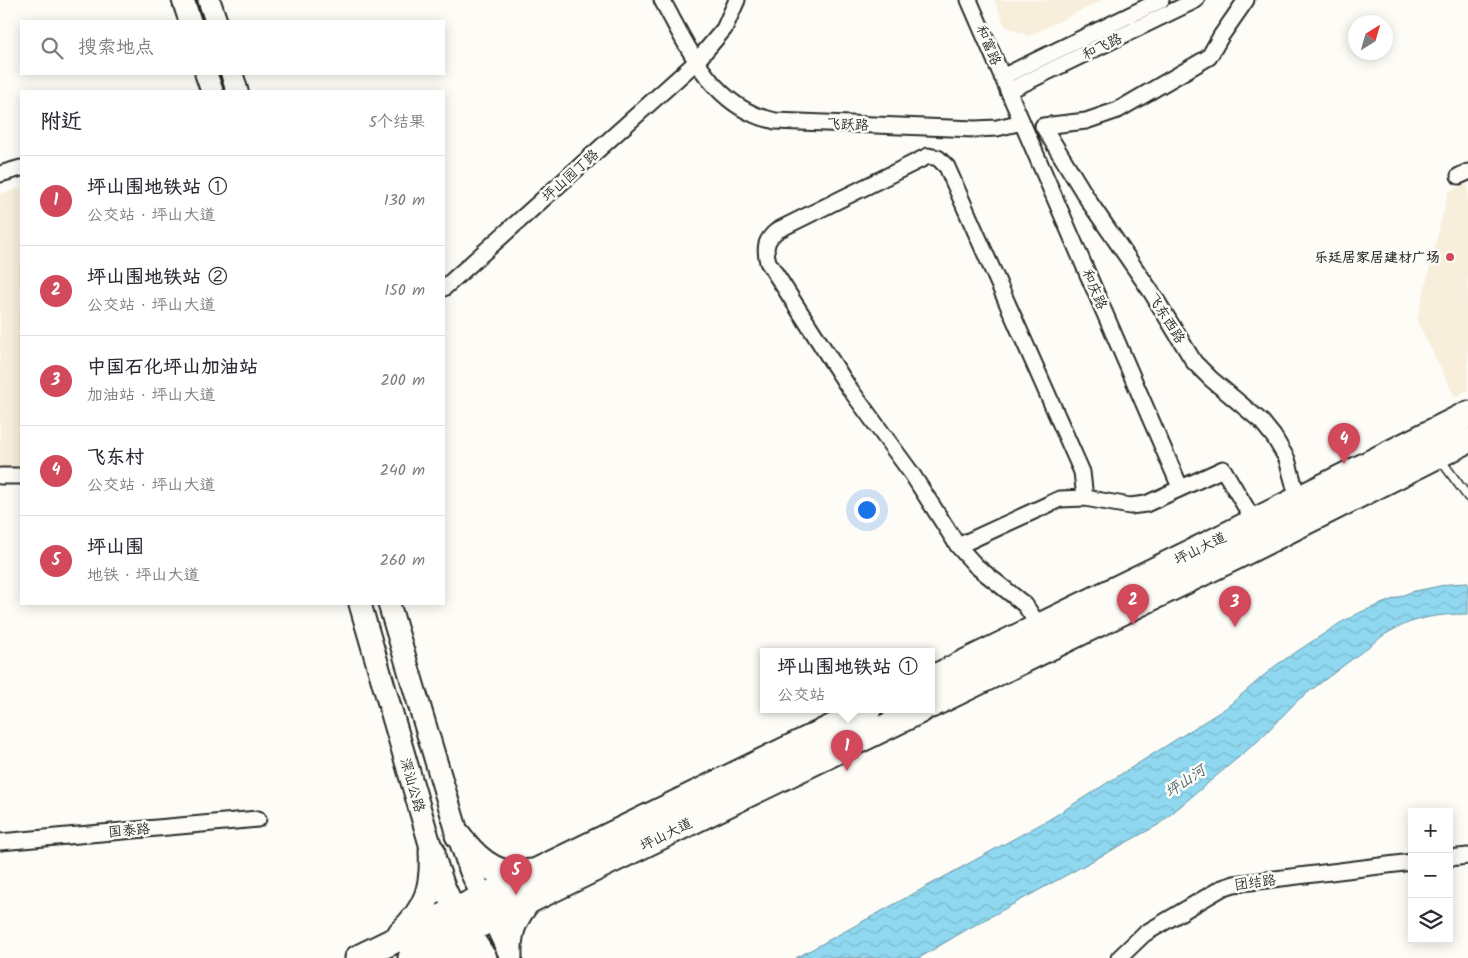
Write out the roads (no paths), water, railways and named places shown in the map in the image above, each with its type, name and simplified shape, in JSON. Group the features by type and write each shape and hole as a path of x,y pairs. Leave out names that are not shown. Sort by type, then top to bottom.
{"highway":[{"name":"坪山大道","path":"935,677 1468,414"},
{"name":"坪山大道","path":"935,703 1468,440"},
{"name":"坪山大道","path":"416,955 462,921 487,908 540,870 862,713"},
{"name":"坪山大道","path":"487,908 532,899 915,713"},
{"path":"458,835 476,857 497,871 518,874 540,870"},
{"path":"388,944 413,921 423,906 430,890 433,871 432,851"},
{"name":"坪山大道","path":"358,958 388,944 462,921"},
{"path":"416,955 444,952 469,958"}],"main road":[{"path":"183,0 190,20"},
{"path":"209,0 216,20"},
{"path":"206,75 212,90"},
{"path":"232,75 237,90"},
{"name":"深汕公路","path":"360,605 443,884 462,921 486,958"},
{"name":"深汕公路","path":"389,605 458,835 471,872 511,957 510,941 513,928 521,912 532,899"}],"street":[{"name":"飞跃路","path":"662,0 696,62 714,86 734,104 754,115 775,121 975,129 997,128 1022,122"},
{"name":"坪山园丁路","path":"445,287 696,62 724,29 737,0"},
{"name":"和富路","path":"969,0 1008,91"},
{"name":"和飞路","path":"1002,77 1161,0"},
{"name":"和飞路","path":"1008,91 1196,0"},
{"name":"飞东西路","path":"1246,0 1209,57 1118,110 1086,122 1043,126 1090,203 1152,293 1194,362 1262,422 1274,437 1287,459 1298,499"},
{"name":"和庆路","path":"1008,91 1180,488"},
{"path":"1039,626 1025,606 976,566 958,546 912,474 847,385 768,262 765,249 769,237 778,230 928,156 938,158 947,167 1082,472 1085,498"},
{"path":"0,174 20,168"},
{"path":"958,546 1060,499 1085,498 1130,506 1146,504 1223,468 1254,521"},
{"path":"0,476 20,476"},
{"name":"国泰路","path":"0,842 258,819"},
{"path":"1453,858 1468,856"},
{"name":"团结路","path":"1119,958 1144,934 1222,888 1234,884 1408,862"}],"lane":[{"path":"1437,455 1468,497"}],"water":[{"name":"坪山河","path":"1468,583 1468,614 1424,618 1394,629 1384,635 1298,700 1258,741 1158,825 966,930 919,958 796,958 1050,819 1226,708 1275,666 1340,623 1361,612 1411,592 1449,584"}],"place":[{"name":"乐廷居家居建材广场","path":"1450,257"},
{"name":"飞东村","path":"1344,464"},
{"name":"坪山围地铁站 ②","path":"1133,625"},
{"name":"中国石化坪山加油站","path":"1235,627"},
{"name":"坪山围地铁站 ①","path":"847,771"},
{"name":"坪山围","path":"516,895"}]}
